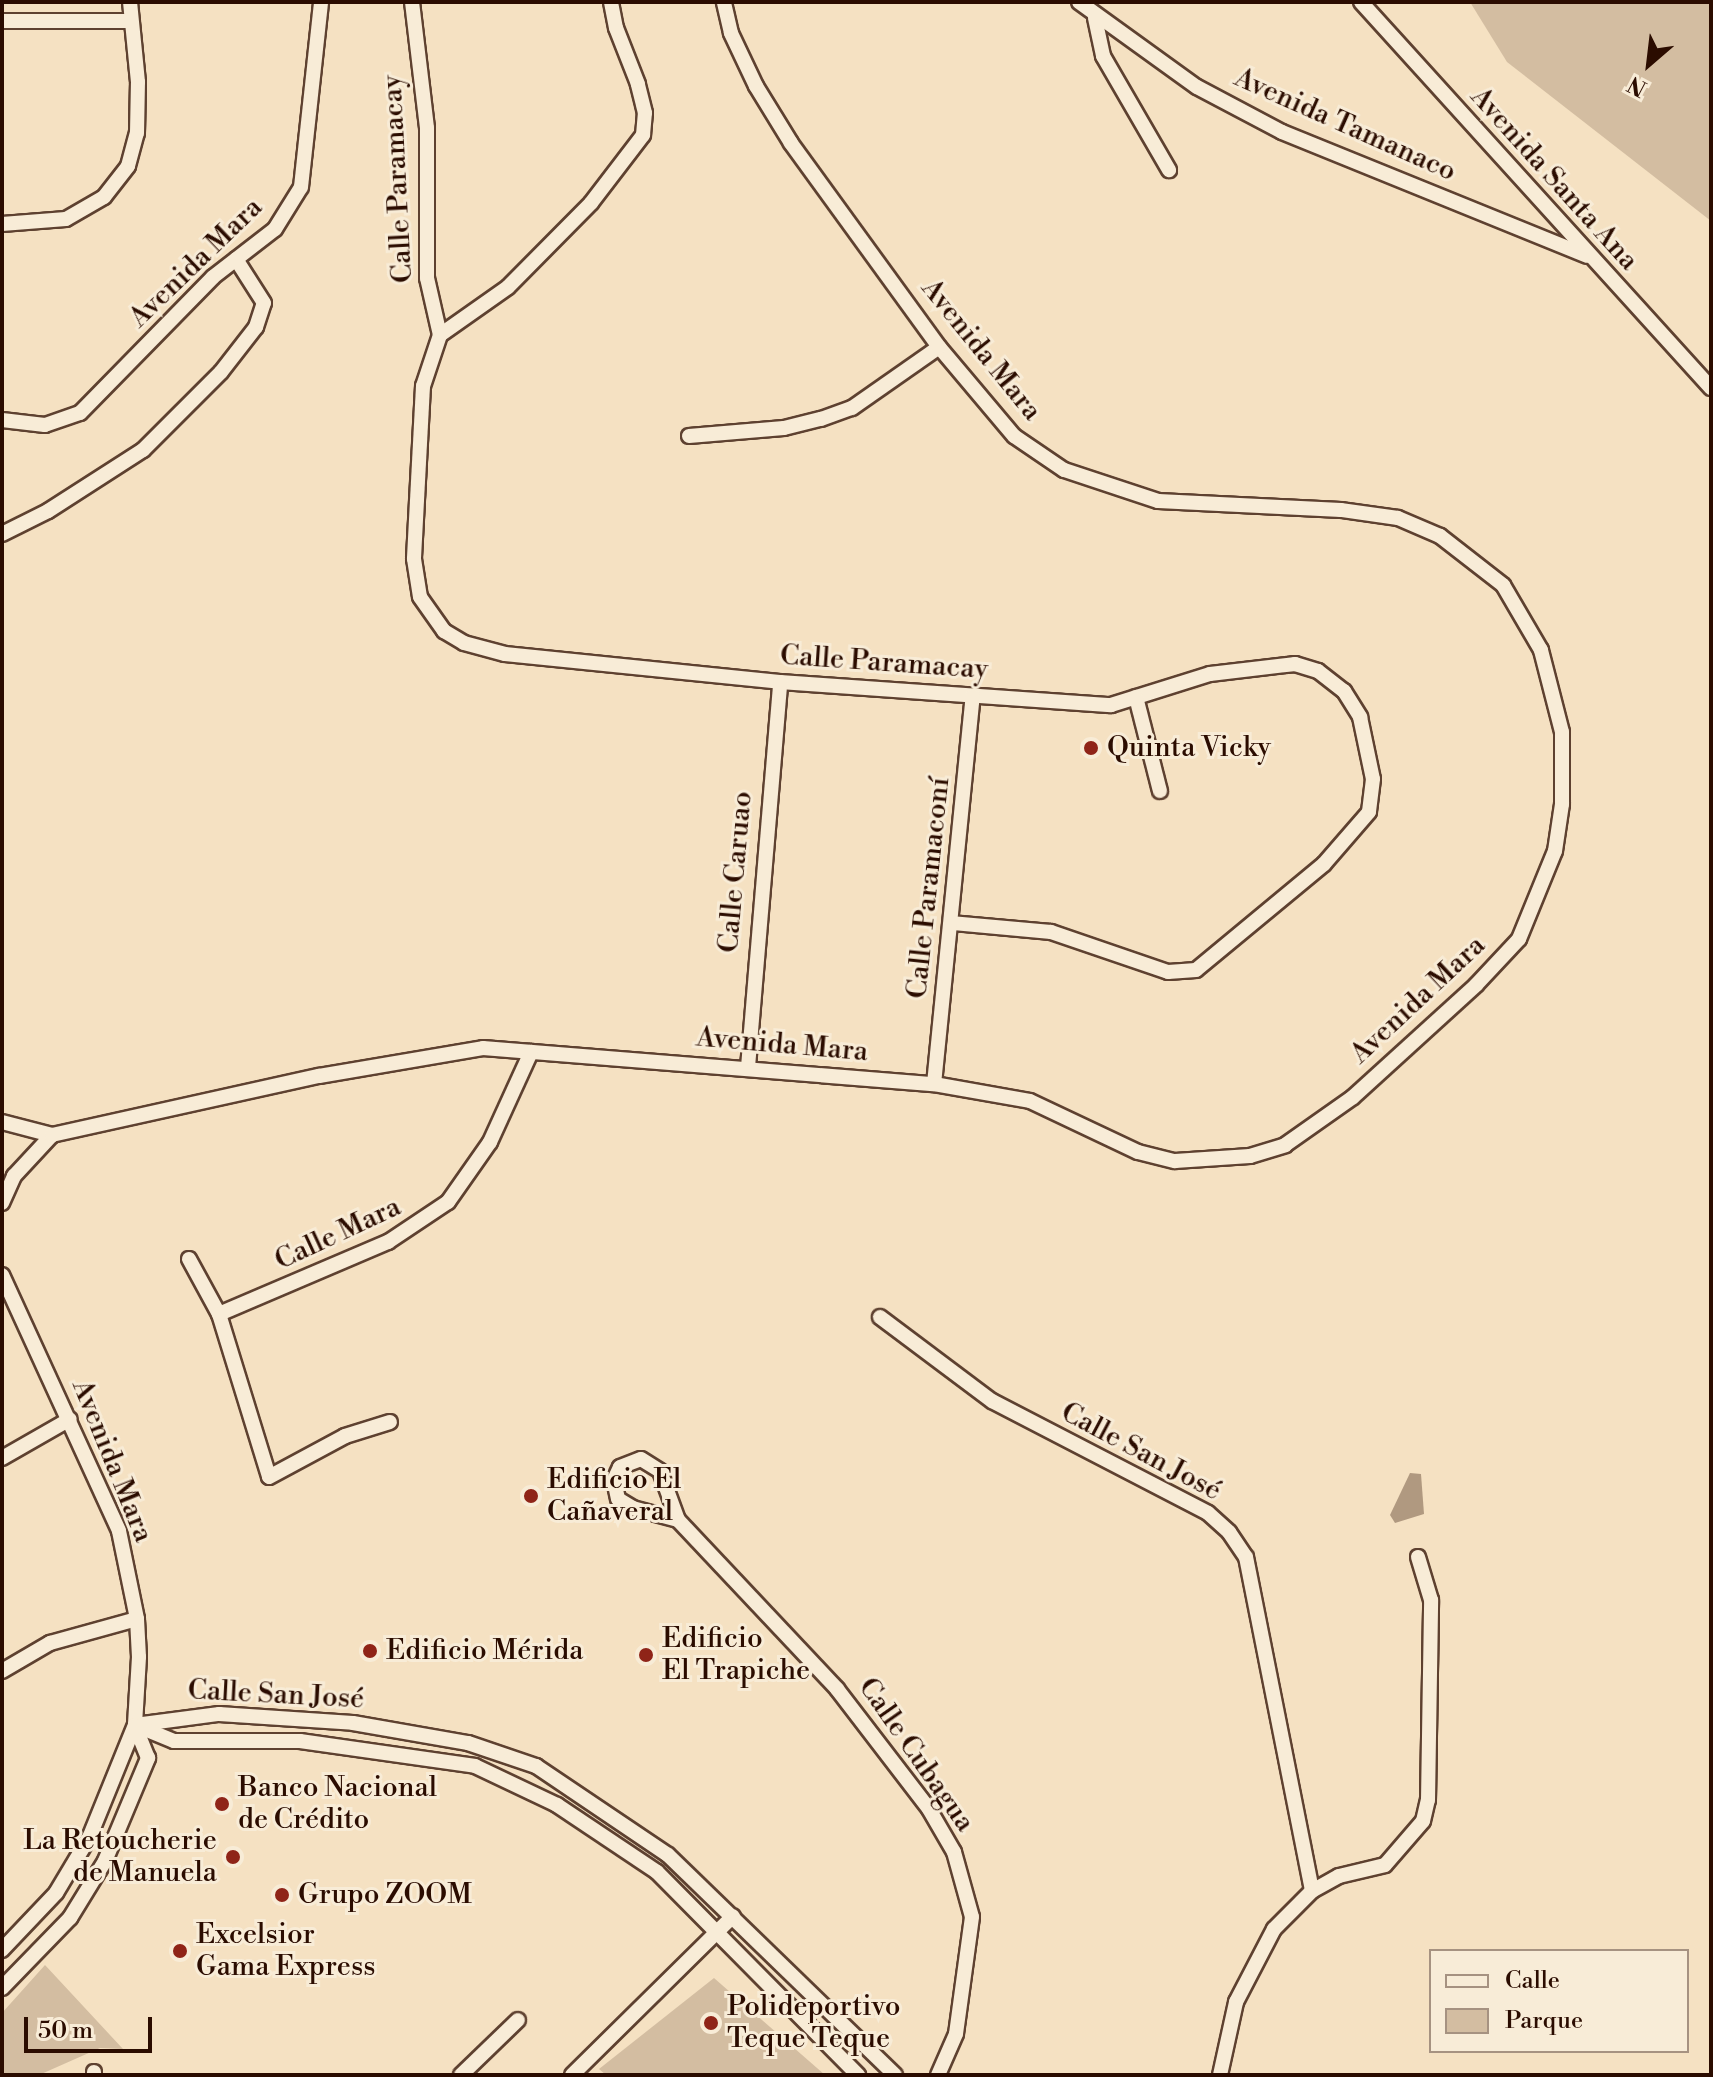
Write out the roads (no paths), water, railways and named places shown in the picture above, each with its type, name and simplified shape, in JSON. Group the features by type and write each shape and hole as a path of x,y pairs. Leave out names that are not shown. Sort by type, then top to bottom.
{"street":[{"path":"2,224 66,219 104,197 128,166 137,133 138,82 130,2"},
{"name":"Avenida Mara","path":"2,420 45,425 80,413 114,383 179,309 275,229 301,187 321,2"},
{"name":"Calle Paramacay","path":"412,2 427,128 427,278 440,335 423,386 414,559 420,597 444,631 464,643 505,654 780,682 1111,705 1210,674 1295,664 1318,671 1344,691 1360,717 1373,779 1369,812 1324,864 1196,970 1168,972 1051,932 953,923"},
{"path":"440,335 508,287 591,203 643,135 641,98 611,2"},
{"name":"Avenida Mara","path":"52,1135 417,1057 483,1048 934,1084 1030,1101 1138,1152 1175,1161 1213,1162 1285,1145 1353,1097 1476,985 1519,939 1555,851 1563,765 1554,687 1524,615 1503,585 1440,536 1398,518 1341,510 1187,504 1091,481 1014,436 939,347 791,143 756,86 731,33 724,2"},
{"name":"Avenida Tamanaco","path":"1079,2 1095,18 1197,87 1282,132 1587,256"},
{"name":"Avenida Santa Ana","path":"1361,2 1587,256 1711,388"},
{"path":"1095,18 1103,56 1169,170"},
{"path":"2,21 131,21"},
{"path":"2,534 48,511 143,450 221,372 256,327 264,303 236,259"},
{"path":"689,436 784,428 852,408 939,347"},
{"name":"Calle Caruao","path":"748,1067 780,682"},
{"name":"Calle Paramaconí","path":"934,1084 953,923 973,696"},
{"path":"1136,697 1160,791"},
{"name":"Calle Mara","path":"219,1314 388,1242 448,1202 490,1142 531,1052"},
{"path":"2,1122 52,1135 14,1176 2,1203"},
{"path":"189,1259 219,1314 269,1477 345,1436 390,1422"},
{"name":"Avenida Mara","path":"2,1275 119,1531 137,1619 135,1725 74,1867 29,1926 2,1950"},
{"name":"Calle San José","path":"880,1317 992,1401 1208,1513 1229,1532 1246,1557 1312,1891"},
{"path":"2,1458 70,1419"},
{"name":"Calle Cubagua","path":"678,1520 633,1508 618,1499 614,1480 620,1467 630,1460 652,1464 666,1479 678,1520 837,1689 929,1809 954,1852 972,1917 956,2034 938,2075"},
{"path":"1220,2075 1236,2002 1274,1929 1312,1891 1339,1876 1385,1865 1423,1821 1428,1800 1431,1600 1418,1557"},
{"path":"2,1671 50,1643 137,1619"},
{"name":"Calle San José","path":"135,1725 219,1714 302,1717 468,1743 536,1766 668,1855 895,2075"},
{"path":"300,1741 302,1717"},
{"name":"Avenida Mara","path":"2,1988 70,1918 105,1861 148,1758 135,1725"},
{"name":"Calle San José","path":"135,1725 174,1741 300,1741 475,1766 557,1805 657,1872 858,2075"},
{"path":"572,2075 733,1916"},
{"path":"461,2075 518,2020"}],"place":[{"name":"Quinta Vicky","path":"1091,748"},
{"name":"Edificio El Cañaveral","path":"531,1496"},
{"name":"Edificio Mérida","path":"370,1651"},
{"name":"Edificio El Trapiche","path":"646,1655"},
{"name":"Banco Nacional de Crédito","path":"222,1804"},
{"name":"La Retoucherie de Manuela","path":"233,1857"},
{"name":"Grupo ZOOM","path":"282,1895"},
{"name":"Excelsior Gama Express","path":"180,1951"},
{"name":"Polideportivo Teque Teque","path":"711,2023"}]}
